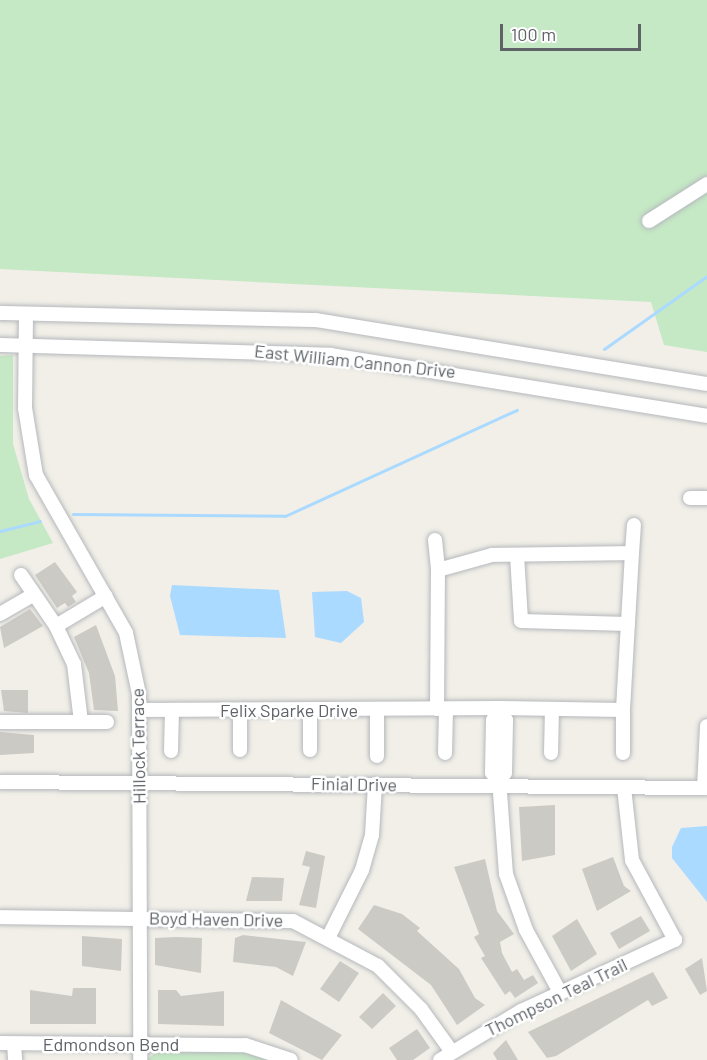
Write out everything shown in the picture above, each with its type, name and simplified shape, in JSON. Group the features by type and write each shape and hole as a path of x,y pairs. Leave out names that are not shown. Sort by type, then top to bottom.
{"street":[{"path":"649,221 707,184"},
{"name":"East William Cannon Drive","path":"0,313 316,320 707,384"},
{"name":"Hillock Terrace","path":"26,315 25,408 36,475 126,633 140,711 140,1060"},
{"name":"East William Cannon Drive","path":"0,345 209,347 366,358 707,416"},
{"path":"690,498 707,498"},
{"path":"623,753 623,710 634,525"},
{"path":"435,540 438,570 441,709 445,753"},
{"path":"438,570 517,555 632,553"},
{"path":"517,555 521,621 628,624"},
{"path":"21,575 56,626 78,680 81,723"},
{"path":"0,614 34,594"},
{"path":"56,626 106,596"},
{"path":"551,753 552,709"},
{"path":"310,710 310,750"},
{"path":"377,710 377,756"},
{"name":"Felix Sparke Drive","path":"140,711 623,710"},
{"path":"171,751 172,711"},
{"path":"240,711 240,750"},
{"path":"501,712 493,720 492,773 500,783 499,829 512,894 560,992"},
{"path":"0,722 107,723"},
{"path":"706,788 707,726"},
{"name":"Finial Drive","path":"0,782 500,783 706,788"},
{"path":"329,936 362,870 372,836 375,784"},
{"name":"Thompson Teal Trail","path":"446,1056 560,992 675,940 632,860 624,787"},
{"name":"Boyd Haven Drive","path":"0,917 267,918 293,921 329,936 393,980 446,1056"},
{"path":"7,1044 15,1060"},
{"name":"Edmondson Bend","path":"7,1044 245,1045 291,1060"}],"green space":[{"path":"0,0 707,0 707,352 664,345 651,302 0,269"},
{"path":"13,355 13,444 29,499 53,543 0,559 0,356"},
{"path":"156,1052 243,1052 273,1060 147,1060"}],"water":[{"path":"172,585 279,590 286,638 180,635 170,596"},
{"path":"347,591 361,598 364,622 341,643 315,637 312,592"},
{"path":"707,826 707,902 672,858 672,847 681,828"}],"building":[{"path":"55,562 77,592 72,596 76,602 68,607 65,603 57,608 35,575"},
{"path":"30,609 43,626 4,648 0,627"},
{"path":"96,625 115,676 118,711 94,710 89,673 74,637"},
{"path":"1,690 28,690 28,713 4,711"},
{"path":"0,732 34,735 34,753 0,755"},
{"path":"555,805 555,855 522,861 519,807"},
{"path":"306,851 325,856 316,908 299,905 310,867 302,865"},
{"path":"613,857 624,886 631,891 597,911 582,869"},
{"path":"485,859 497,911 514,934 500,942 502,953 512,972 517,969 524,980 533,975 538,983 515,998 510,991 505,995 481,958 485,956 474,937 479,934 454,867"},
{"path":"252,877 284,878 282,901 246,901"},
{"path":"374,905 402,914 420,928 417,931 459,969 475,998 485,1005 457,1025 431,985 358,929"},
{"path":"641,916 650,931 619,949 610,933"},
{"path":"577,919 597,954 571,971 552,936"},
{"path":"243,935 306,942 293,976 276,967 233,962 235,938"},
{"path":"82,936 122,939 121,971 82,966"},
{"path":"155,938 202,938 201,973 155,965"},
{"path":"702,958 707,991 700,995 685,969"},
{"path":"340,961 359,973 339,1002 320,989"},
{"path":"653,972 668,998 652,1006 648,1000 556,1056 547,1058 528,1032"},
{"path":"73,988 96,988 96,1024 30,1024 30,990 72,996"},
{"path":"158,990 176,990 181,996 224,991 224,1026 158,1024"},
{"path":"383,993 396,1006 372,1029 359,1017"},
{"path":"281,1000 342,1035 322,1060 269,1033"},
{"path":"417,1029 430,1048 413,1060 397,1060 389,1048"},
{"path":"506,1040 518,1060 497,1060 493,1053"}],"waterway":[{"path":"604,349 707,276"},
{"path":"73,514 285,516 517,410"},
{"path":"0,531 40,521"}]}
